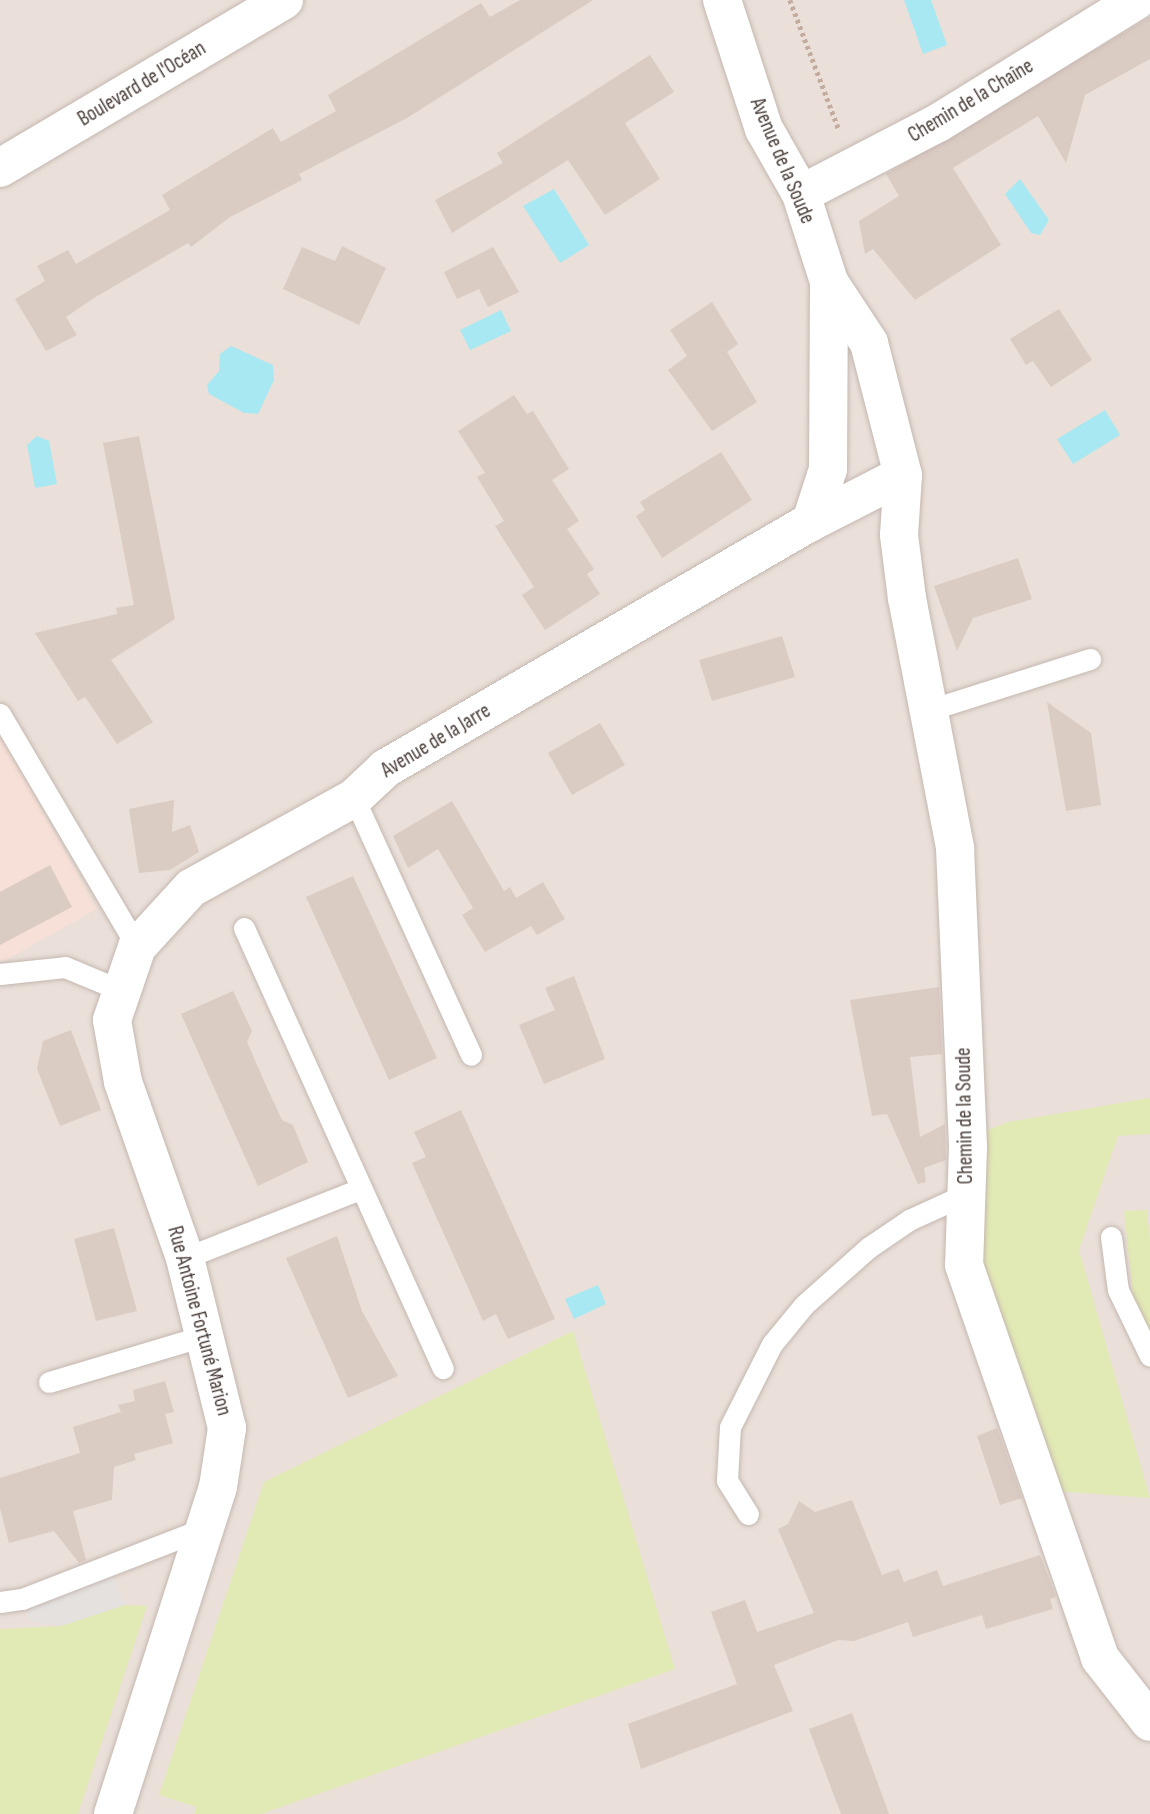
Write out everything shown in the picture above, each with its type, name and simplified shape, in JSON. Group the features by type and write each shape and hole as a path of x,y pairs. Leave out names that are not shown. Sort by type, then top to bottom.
{"street":[{"name":"Boulevard de l'Océan","path":"0,168 284,0"},
{"name":"Avenue de la Soude","path":"722,0 765,128 801,194 829,282 869,343 904,475"},
{"name":"Chemin de la Chaîne","path":"801,194 938,123 1137,0"},
{"name":"Avenue de la Soude","path":"811,522 828,470 829,282"},
{"name":"Avenue de la Jarre","path":"120,990 137,947 191,888 354,798 386,768 811,522 904,475"},
{"name":"Chemin de la Soude","path":"904,475 899,535 955,848 967,1194 964,1265 1100,1658 1150,1722"},
{"name":"Rue Antoine Fortuné Marion","path":"113,1814 205,1528 225,1460 227,1428 207,1335 185,1258 123,1082 112,1020 120,990"}],"lane":[{"path":"929,710 1090,659"},
{"path":"0,714 137,947"},
{"path":"354,798 471,1055"},
{"path":"244,928 443,1368"},
{"path":"0,974 65,967 120,990"},
{"path":"185,1258 360,1189"},
{"path":"748,1514 727,1480 730,1427 772,1344 804,1305 867,1248 909,1220 967,1194"},
{"path":"1111,1237 1118,1290 1150,1356"},
{"path":"49,1382 207,1335"},
{"path":"0,1602 22,1599 205,1528"}],"path":[{"path":"790,0 843,140"}],"shaded area":[{"path":"0,0 1150,0 1150,1814 0,1814"},
{"path":"0,735 97,909 0,963"},
{"path":"107,1563 125,1605 61,1626 30,1621 22,1599"}],"green space":[{"path":"1150,1098 1150,1134 1118,1136 1079,1250 1150,1498 1057,1491 980,1265 983,1132 1008,1122"},
{"path":"1147,1210 1150,1242 1150,1331 1135,1314 1124,1211"},
{"path":"573,1331 675,1669 261,1814 194,1814 196,1807 159,1795 264,1482"},
{"path":"125,1605 147,1606 78,1814 0,1814 0,1629 61,1626"}],"water":[{"path":"904,0 931,0 947,45 923,54"},
{"path":"1020,179 1049,220 1040,235 1031,233 1005,194"},
{"path":"554,189 589,245 560,263 523,206"},
{"path":"501,310 511,331 470,350 460,330"},
{"path":"231,346 273,365 274,380 258,414 244,413 209,394 207,385 219,371 220,354"},
{"path":"1105,410 1120,435 1073,464 1057,439"},
{"path":"37,436 49,441 57,484 35,488 27,445"},
{"path":"598,1285 606,1304 574,1319 565,1299"}],"building":[{"path":"520,0 593,0 407,118 299,174 302,180 230,217 191,247 188,243 94,298 66,317 77,335 46,351 15,299 45,281 37,266 68,250 76,264 170,210 162,195 273,128 281,142 336,111 328,95 481,3 490,17"},
{"path":"1150,17 1150,59 1085,95 1066,163 1038,116 953,168 1001,245 915,300 873,249 865,254 859,221 899,196 886,174"},
{"path":"650,55 674,92 625,123 660,179 605,215 568,160 452,233 435,200 503,163 497,153"},
{"path":"342,246 386,268 359,325 283,289 302,247 335,261"},
{"path":"493,247 519,292 488,307 479,289 457,299 444,272"},
{"path":"712,302 738,344 727,352 757,402 712,431 668,370 687,356 670,330"},
{"path":"1059,309 1092,360 1051,387 1033,361 1026,365 1010,339"},
{"path":"514,395 527,414 533,411 569,469 552,480 579,521 567,529 594,569 587,574 600,594 545,630 522,595 534,587 495,526 504,521 477,477 485,473 458,431"},
{"path":"139,436 175,619 111,660 153,722 117,744 85,697 78,701 35,633 117,614 116,608 134,605 103,443"},
{"path":"721,452 752,500 662,558 636,516 645,510 640,502"},
{"path":"1018,558 1032,599 973,618 957,651 934,586"},
{"path":"782,636 795,677 712,701 699,660"},
{"path":"1047,702 1091,733 1101,805 1066,811"},
{"path":"600,723 625,765 572,795 548,753"},
{"path":"174,800 172,832 190,825 199,852 170,870 139,873 129,809"},
{"path":"452,801 504,891 510,887 516,898 543,882 565,919 537,935 531,926 485,952 462,915 473,908 438,849 408,868 393,836"},
{"path":"50,865 72,907 0,945 0,892"},
{"path":"353,876 437,1058 389,1080 306,897"},
{"path":"574,976 605,1059 544,1084 519,1025 555,1010 545,988"},
{"path":"939,987 942,1054 910,1057 920,1137 945,1124 946,1160 924,1168 926,1182 918,1184 887,1114 872,1116 850,1000"},
{"path":"233,991 252,1031 247,1042 268,1090 282,1120 293,1125 308,1162 258,1186 181,1014"},
{"path":"71,1030 101,1110 60,1126 37,1069 43,1041"},
{"path":"461,1110 555,1319 508,1339 496,1314 483,1321 412,1163 426,1157 414,1132"},
{"path":"114,1228 137,1311 96,1321 74,1239"},
{"path":"337,1236 362,1311 398,1376 348,1398 286,1258"},
{"path":"165,1381 174,1412 165,1414 173,1443 134,1454 136,1460 114,1467 112,1500 73,1511 86,1560 79,1563 54,1531 9,1543 0,1508 0,1478 80,1453 73,1427 121,1412 118,1405 135,1401 133,1390"},
{"path":"997,1428 1022,1498 1000,1505 977,1436"},
{"path":"852,1500 882,1575 899,1569 904,1582 937,1570 943,1586 1040,1555 1056,1597 1050,1599 1053,1609 986,1629 982,1615 913,1637 908,1622 854,1641 838,1640 774,1665 793,1711 641,1769 628,1724 737,1684 711,1612 745,1600 757,1632 814,1613 778,1529 788,1524 799,1501 815,1512"},
{"path":"852,1713 889,1814 841,1814 809,1729"}]}
